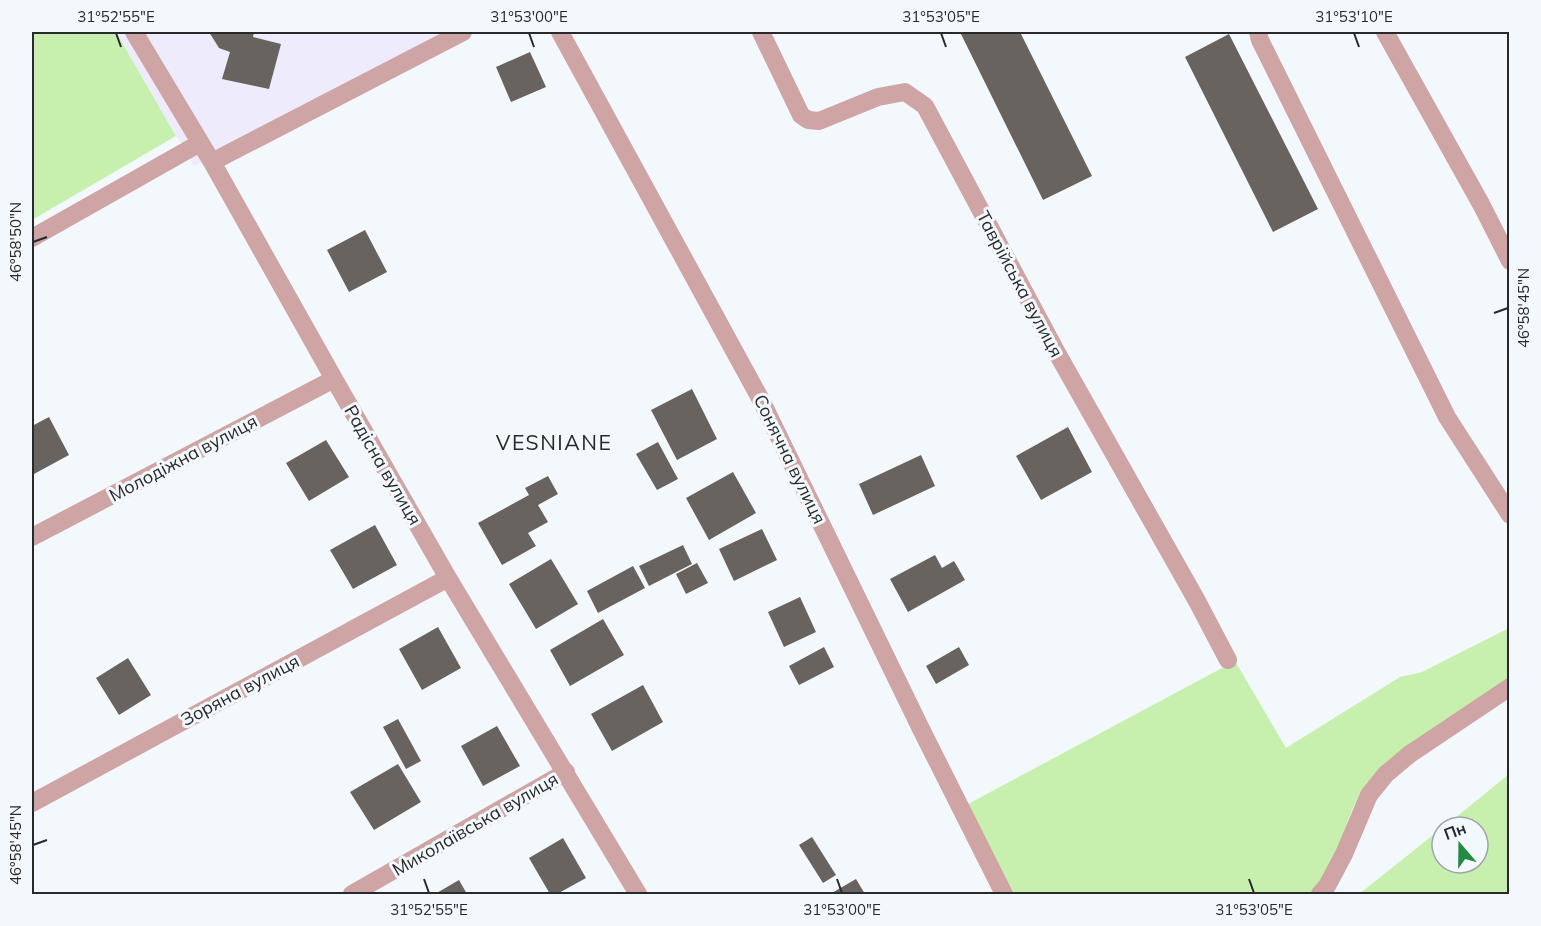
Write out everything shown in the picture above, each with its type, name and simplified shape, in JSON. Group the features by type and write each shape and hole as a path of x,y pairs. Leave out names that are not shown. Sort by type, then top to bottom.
{"street":[{"name":"Радісна вулиця","path":"134,32 212,162 448,578 638,894"},
{"path":"212,162 463,32"},
{"name":"Сонячна вулиця","path":"560,32 761,400 1004,894"},
{"name":"Таврійська вулиця","path":"761,32 801,115 808,120 819,121 878,97 905,92 925,106 1057,352 1192,591 1228,660"},
{"path":"1258,32 1447,417 1509,515"},
{"path":"1385,32 1481,204 1509,261"},
{"path":"32,238 200,143"},
{"name":"Молодіжна вулиця","path":"32,537 334,379"},
{"name":"Зоряна вулиця","path":"32,803 448,578"},
{"path":"1320,894 1327,886 1344,854 1369,795 1386,774 1410,754 1509,687"},
{"name":"Миколаївська вулиця","path":"352,894 566,772"}],"shaded area":[{"path":"116,32 445,32 194,166"}],"green space":[{"path":"32,32 116,32 176,136 32,220"},
{"path":"1509,628 1509,685 1358,798 1318,894 1014,894 968,804 1235,661 1286,748 1400,677 1422,672"},
{"path":"1509,774 1509,894 1359,894 1430,838 1430,875 1490,875 1490,815 1459,815"}],"building":[{"path":"209,32 254,32 253,37 281,44 269,89 222,79 230,52 219,48"},
{"path":"960,32 1020,32 1092,176 1043,200"},
{"path":"1229,34 1318,209 1273,232 1185,57"},
{"path":"530,52 546,87 511,102 496,67"},
{"path":"365,230 387,272 349,292 327,250"},
{"path":"692,389 717,439 677,460 651,410"},
{"path":"49,417 69,455 34,474 32,470 32,426"},
{"path":"1068,427 1092,472 1041,500 1016,456"},
{"path":"326,440 349,477 309,501 286,463"},
{"path":"658,442 678,479 657,490 636,454"},
{"path":"921,455 935,486 873,515 859,484"},
{"path":"733,472 756,513 709,540 686,498"},
{"path":"548,476 558,494 538,505 548,522 528,533 536,546 502,565 478,523 529,495 525,488"},
{"path":"375,525 397,565 353,589 330,550"},
{"path":"762,529 777,560 734,581 719,549"},
{"path":"683,545 692,564 649,586 639,566"},
{"path":"935,555 942,568 954,561 965,580 908,612 890,579"},
{"path":"551,559 578,604 536,629 509,584"},
{"path":"697,563 708,583 686,594 676,574"},
{"path":"633,566 645,588 598,613 587,591"},
{"path":"800,597 816,632 784,647 768,612"},
{"path":"603,619 624,655 570,686 550,650"},
{"path":"438,627 461,668 422,690 399,649"},
{"path":"824,647 834,667 799,685 789,666"},
{"path":"959,647 969,665 936,684 926,666"},
{"path":"128,658 151,695 119,715 96,678"},
{"path":"643,685 663,722 612,751 591,714"},
{"path":"398,719 421,761 406,769 383,727"},
{"path":"497,726 520,766 483,786 461,746"},
{"path":"398,764 421,802 374,830 350,792"},
{"path":"812,837 836,875 823,883 799,845"},
{"path":"563,838 586,878 557,894 550,894 529,858"},
{"path":"856,879 865,894 830,894"},
{"path":"459,880 467,894 435,894"}],"district":[{"name":"VESNIANE","path":"554,442"}]}
